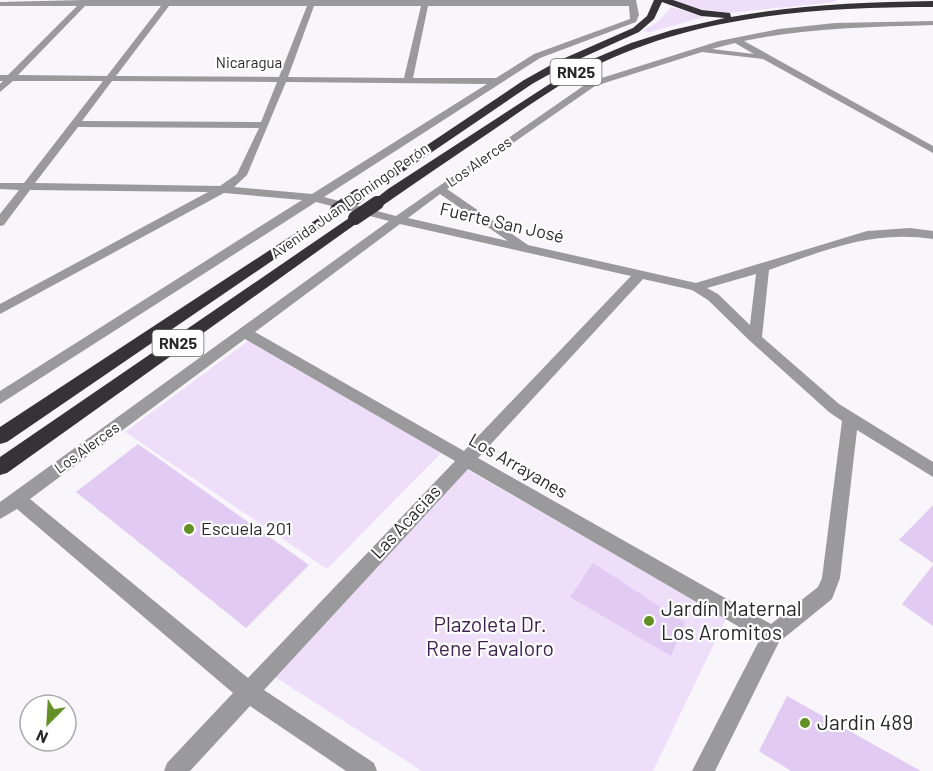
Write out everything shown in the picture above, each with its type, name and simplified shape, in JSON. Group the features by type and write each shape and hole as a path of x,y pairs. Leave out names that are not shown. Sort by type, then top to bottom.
{"highway":[{"name":"Avenida Juan Domingo Perón","path":"0,436 528,82 562,63 636,30 651,17 659,0"},
{"path":"664,0 701,13 747,16"},
{"path":"835,6 845,0"},
{"name":"RN25","path":"747,16 835,6 933,4"},
{"name":"Avenida Juan Domingo Perón","path":"0,467 377,203 559,82 593,63 667,35 747,16"}],"street":[{"path":"0,1 633,2"},
{"path":"0,89 86,2"},
{"path":"0,222 169,2"},
{"path":"0,310 235,182 242,175 265,125 312,2"},
{"path":"408,80 425,2"},
{"name":"Avenida Juan Domingo Perón","path":"3,394 498,81 553,49 633,20 635,15 633,2"},
{"name":"Los Alerces","path":"0,512 440,189 592,84 699,50 779,32 835,25 933,23"},
{"path":"736,40 933,150"},
{"path":"699,50 766,58"},
{"name":"Nicaragua","path":"0,78 498,81"},
{"path":"76,124 265,125"},
{"name":"Fuerte San José","path":"0,186 221,189 315,198 399,220 696,287 713,297 755,338 850,419 933,470"},
{"path":"440,189 529,250"},
{"path":"696,287 763,267 819,246 882,230 933,234"},
{"path":"755,338 763,267"},
{"name":"Las Acacias","path":"175,771 640,274"},
{"name":"Los Arrayanes","path":"245,333 772,635"},
{"path":"703,771 772,635 825,592 831,578 850,419"},
{"path":"18,499 248,692 366,771"}],"green space":[{"path":"672,0 837,0 728,13 691,7"},
{"path":"671,7 704,17 650,32 642,31 658,22"},
{"path":"248,341 441,453 327,569 125,432"},
{"name":"Plazoleta Dr. Rene Favaloro","path":"463,467 726,619 653,771 422,771 275,677"}],"building":[{"name":"Escuela 201","path":"138,444 309,565 246,628 76,492"},
{"path":"933,505 933,563 899,540"},
{"path":"593,563 685,623 671,656 570,597"},
{"path":"933,565 933,626 902,604"},
{"name":"Jardin 489","path":"787,696 921,771 791,771 759,751"}],"place":[{"name":"Escuela 201","path":"189,529"},
{"name":"Jardín Maternal Los Aromitos","path":"649,621"},
{"name":"Jardin 489","path":"805,723"}]}
